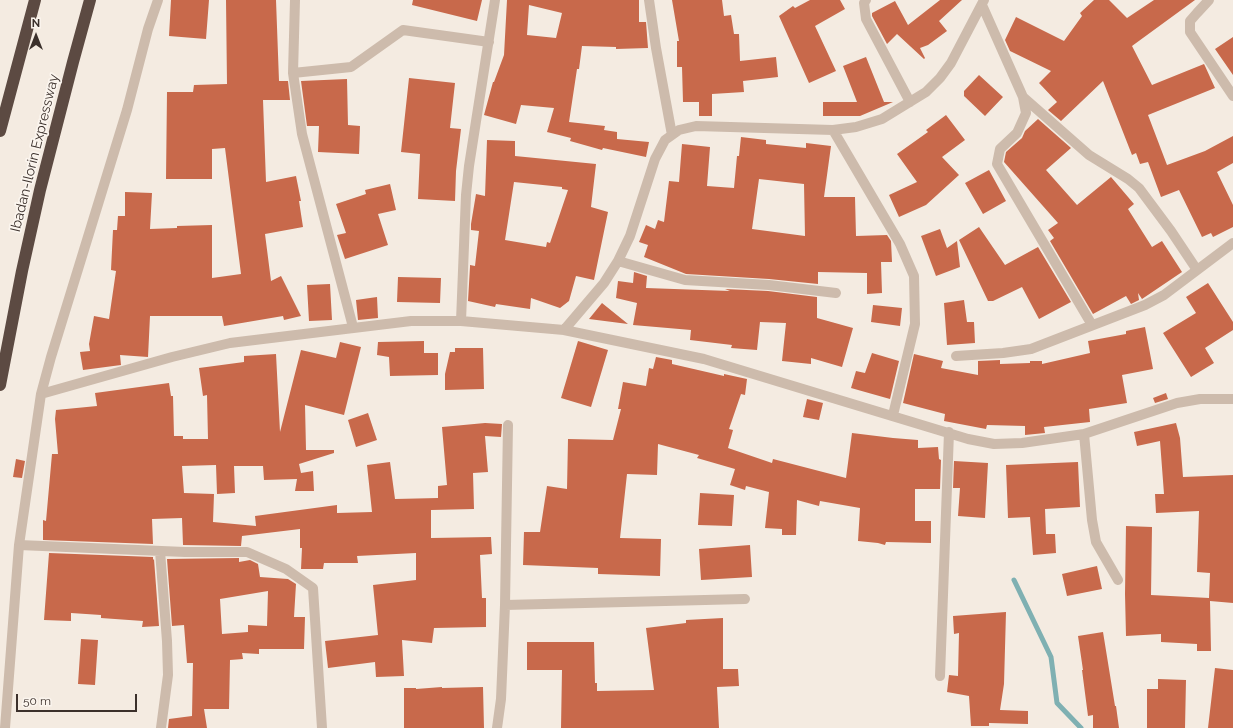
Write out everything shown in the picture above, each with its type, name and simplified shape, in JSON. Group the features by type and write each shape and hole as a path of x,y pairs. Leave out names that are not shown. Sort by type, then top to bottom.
{"highway":[{"path":"0,131 35,0"},
{"name":"Ibadan-Ilorin Expressway","path":"0,386 22,271 40,190 90,0"}],"street":[{"path":"4,728 19,545 41,394 127,110 148,29 158,0"},
{"path":"295,0 293,73 302,134 353,327"},
{"path":"461,321 467,181 495,0"},
{"path":"649,0 672,135"},
{"path":"866,0 864,3 866,19 910,102"},
{"path":"1209,0 1190,22 1190,32 1233,96"},
{"path":"564,330 604,283 618,261 630,236 655,159 665,140 679,130 696,126 834,130 856,127 882,119 926,92 940,78 951,64 983,3"},
{"path":"983,3 1023,97 1026,113 1017,133 1000,149 997,164 1092,325"},
{"path":"293,73 351,67 403,30 488,42"},
{"path":"1023,97 1089,154 1128,179 1139,188 1172,231 1197,270"},
{"path":"834,130 900,244 914,276 915,324 893,415"},
{"path":"956,356 1003,353 1032,349 1145,305 1164,295 1233,244"},
{"path":"618,261 685,280 769,285 836,293"},
{"path":"41,394 172,357 230,343 410,321 461,321 564,330 704,359 893,415 968,439 994,444 1022,443 1084,434 1177,403 1200,399 1233,398"},
{"path":"497,728 501,699 505,605 508,426"},
{"path":"940,676 949,432"},
{"path":"1084,434 1092,520 1096,542 1118,580"},
{"path":"19,545 160,551 247,552 286,569 313,588 322,728"},
{"path":"160,551 168,675 161,728"},
{"path":"505,605 744,600"}],"building":[{"path":"171,0 209,0 206,39 169,36"},
{"path":"226,0 276,0 279,81 288,81 290,100 263,100 266,182 296,176 301,201 299,201 303,227 265,234 271,281 281,276 301,316 284,320 283,316 224,326 222,316 150,316 148,357 120,355 121,365 83,370 80,352 90,351 89,344 94,316 109,319 116,271 111,270 113,230 117,230 118,216 125,216 125,192 152,193 150,229 177,228 177,226 212,225 212,278 241,274 225,148 212,149 212,179 166,179 167,92 193,92 194,85 227,84"},
{"path":"413,0 482,0 477,21 412,5"},
{"path":"507,0 639,0 639,22 646,22 648,48 616,49 616,47 582,46 569,122 605,126 604,130 617,132 617,139 649,142 646,157 603,148 602,150 570,141 571,138 547,132 554,108 521,105 516,124 484,115 493,82 504,55","holes":["529,5 562,13 556,38 527,35"]},
{"path":"672,0 722,0 724,16 731,15 734,34 739,34 740,61 776,57 778,77 743,81 744,92 712,94 712,116 699,116 699,102 683,102 682,67 677,67 677,41 679,41"},
{"path":"810,0 840,0 845,9 815,26 836,71 809,83 779,16 793,6 795,8"},
{"path":"940,0 962,0 939,21 947,31 928,45 920,48 925,58 924,59 897,34 887,44 872,16 872,13 895,1 908,25"},
{"path":"1094,0 1109,0 1127,18 1154,0 1195,0 1132,46 1152,85 1204,64 1215,88 1148,115 1167,165 1205,151 1233,136 1233,163 1217,172 1233,205 1233,227 1213,237 1211,233 1202,237 1179,190 1161,197 1148,162 1140,164 1136,153 1132,155 1103,81 1061,121 1048,110 1057,102 1039,83 1051,71 1010,51 1005,40 1016,17 1064,41 1082,16 1080,13"},
{"path":"1233,37 1233,75 1215,49"},
{"path":"866,57 884,102 893,102 860,116 823,116 823,102 857,102 843,66"},
{"path":"979,75 1003,97 985,116 964,96 964,91"},
{"path":"409,78 455,83 450,128 461,129 456,171 455,201 418,199 420,154 401,152"},
{"path":"347,79 348,125 360,126 359,154 318,152 319,126 307,126 301,81"},
{"path":"946,115 965,140 942,157 959,175 926,205 899,217 889,195 917,182 897,154 928,132 926,130"},
{"path":"1038,119 1071,148 1046,170 1077,205 1111,177 1134,204 1128,209 1152,247 1162,241 1182,272 1142,299 1138,293 1139,300 1131,304 1126,296 1093,314 1050,241 1054,238 1048,230 1058,223 1004,162 1006,152 1022,138 1025,131"},
{"path":"741,137 766,140 766,144 806,148 806,143 831,146 824,197 855,197 856,236 887,235 891,241 892,262 881,262 882,293 867,294 867,273 818,272 818,284 769,279 686,274 644,257 648,245 639,242 646,225 655,229 658,220 664,222 669,181 679,182 682,144 710,147 707,186 734,188 737,156 739,156","holes":["759,179 804,184 805,236 752,229"]},
{"path":"487,140 515,141 515,156 596,164 591,207 608,212 594,280 576,276 569,301 560,308 531,298 530,309 496,304 495,307 468,301 470,265 475,266 479,231 471,230 471,224 476,194 485,196","holes":["514,182 562,187 562,189 568,190 550,243 547,242 546,247 505,240"]},
{"path":"989,170 1006,201 983,214 965,183"},
{"path":"390,184 396,210 378,214 388,245 345,259 337,235 346,233 336,204 366,194 365,190"},
{"path":"979,227 1005,265 1038,247 1071,302 1039,319 1022,287 993,301 988,301 959,240"},
{"path":"940,229 947,248 957,241 960,267 936,276 921,236"},
{"path":"634,272 647,276 646,288 768,291 817,297 817,318 853,328 842,367 811,358 811,364 782,361 786,323 760,322 757,350 731,348 732,345 690,340 691,330 633,325 637,303 616,298 618,281 633,283"},
{"path":"398,277 441,278 440,303 397,302"},
{"path":"1208,283 1233,322 1233,330 1205,348 1214,363 1191,377 1163,333 1196,313 1186,297"},
{"path":"330,284 332,320 309,321 307,285"},
{"path":"377,297 378,318 358,320 356,300"},
{"path":"964,300 967,322 974,322 975,343 947,345 944,303"},
{"path":"602,303 628,324 589,319"},
{"path":"873,305 902,308 900,326 871,322"},
{"path":"1145,327 1153,369 1122,375 1127,403 1089,409 1090,422 1044,427 1045,433 1025,435 1025,426 987,425 986,429 944,421 945,414 903,403 914,354 943,361 941,368 978,375 978,361 1000,360 1000,364 1042,361 1042,364 1090,353 1088,341 1126,334 1126,331"},
{"path":"424,341 424,353 438,353 438,375 390,376 389,357 377,355 378,342"},
{"path":"578,341 608,350 591,407 561,398"},
{"path":"340,342 361,347 344,415 305,405 306,450 334,450 334,453 299,464 301,473 313,471 314,491 295,491 297,479 264,480 263,466 234,466 235,493 217,494 216,465 182,466 184,493 214,494 213,522 256,526 255,516 337,505 337,513 372,512 367,465 390,462 395,499 438,498 438,486 447,485 442,427 485,423 502,424 501,437 485,436 488,472 473,473 474,509 431,510 431,538 491,537 492,554 480,555 482,598 486,598 486,627 434,628 432,643 402,640 404,676 376,677 375,662 328,668 325,641 378,635 373,585 416,580 416,553 357,556 358,563 324,563 323,569 301,569 302,548 300,548 300,529 242,536 241,546 183,545 182,518 152,519 153,544 43,540 43,520 46,521 52,454 58,454 55,419 56,410 97,406 95,393 169,383 171,396 173,396 174,436 183,436 183,439 208,439 207,395 203,396 199,368 244,362 244,356 276,354 280,432 301,350 336,358"},
{"path":"455,348 483,348 484,389 445,390 445,374 450,352 455,352"},
{"path":"872,353 899,361 890,399 851,388 856,371 865,373"},
{"path":"656,357 672,360 672,364 724,376 724,374 747,379 745,395 741,394 729,429 733,430 728,448 772,463 773,459 846,478 852,433 918,440 918,448 938,447 939,459 941,460 940,489 915,489 915,521 931,521 931,543 886,542 885,545 858,541 860,508 820,501 819,506 797,500 796,535 782,535 782,529 765,528 769,492 746,486 745,490 730,485 735,469 697,458 699,455 658,444 657,475 627,474 620,538 661,539 660,576 598,574 598,568 523,565 524,532 540,532 547,486 567,489 568,439 613,440 621,409 618,409 623,382 646,386 649,368 653,369"},
{"path":"1166,393 1168,399 1155,403 1153,398"},
{"path":"807,399 823,403 819,420 803,417"},
{"path":"368,413 377,440 356,447 348,420"},
{"path":"1176,423 1180,438 1183,477 1233,475 1233,603 1210,601 1211,651 1197,651 1197,644 1161,642 1161,634 1126,636 1126,526 1152,527 1151,595 1209,598 1210,573 1197,572 1199,511 1156,513 1155,494 1164,494 1160,441 1137,446 1134,432"},
{"path":"16,459 25,461 22,478 13,477"},
{"path":"954,461 988,463 985,518 958,516 960,488 953,488"},
{"path":"1078,462 1080,507 1045,509 1046,534 1055,534 1056,553 1033,555 1030,517 1008,518 1006,465"},
{"path":"700,493 734,495 732,526 698,525"},
{"path":"750,545 752,577 701,580 699,549"},
{"path":"49,553 153,557 159,626 142,627 143,621 101,618 101,615 71,613 71,621 44,620"},
{"path":"239,558 239,562 250,560 258,564 260,577 288,579 296,584 294,617 305,617 304,649 259,649 259,654 242,653 243,659 230,660 229,709 204,709 207,728 168,728 169,719 192,716 193,663 187,663 184,625 172,626 167,559","holes":["268,591 267,626 248,625 248,632 222,634 220,599"]},
{"path":"1097,566 1102,589 1067,596 1062,574"},
{"path":"1006,612 1004,684 1000,710 1028,711 1028,724 989,723 989,726 971,726 969,696 947,692 949,675 958,676 959,633 954,634 953,616"},
{"path":"723,618 723,669 738,669 739,686 717,687 719,728 561,728 562,670 527,670 527,642 594,642 595,683 597,683 597,691 654,690 646,628 686,623 686,620"},
{"path":"1103,632 1119,728 1093,728 1093,715 1088,716 1078,636"},
{"path":"81,639 98,640 95,685 78,684"},
{"path":"1215,668 1233,670 1233,728 1208,728"},
{"path":"1158,679 1186,680 1185,728 1147,728 1147,689 1158,689"},
{"path":"442,687 483,687 484,728 404,728 404,688 416,689"}],"waterway":[{"path":"1014,580 1051,657 1057,703 1081,728"}]}
